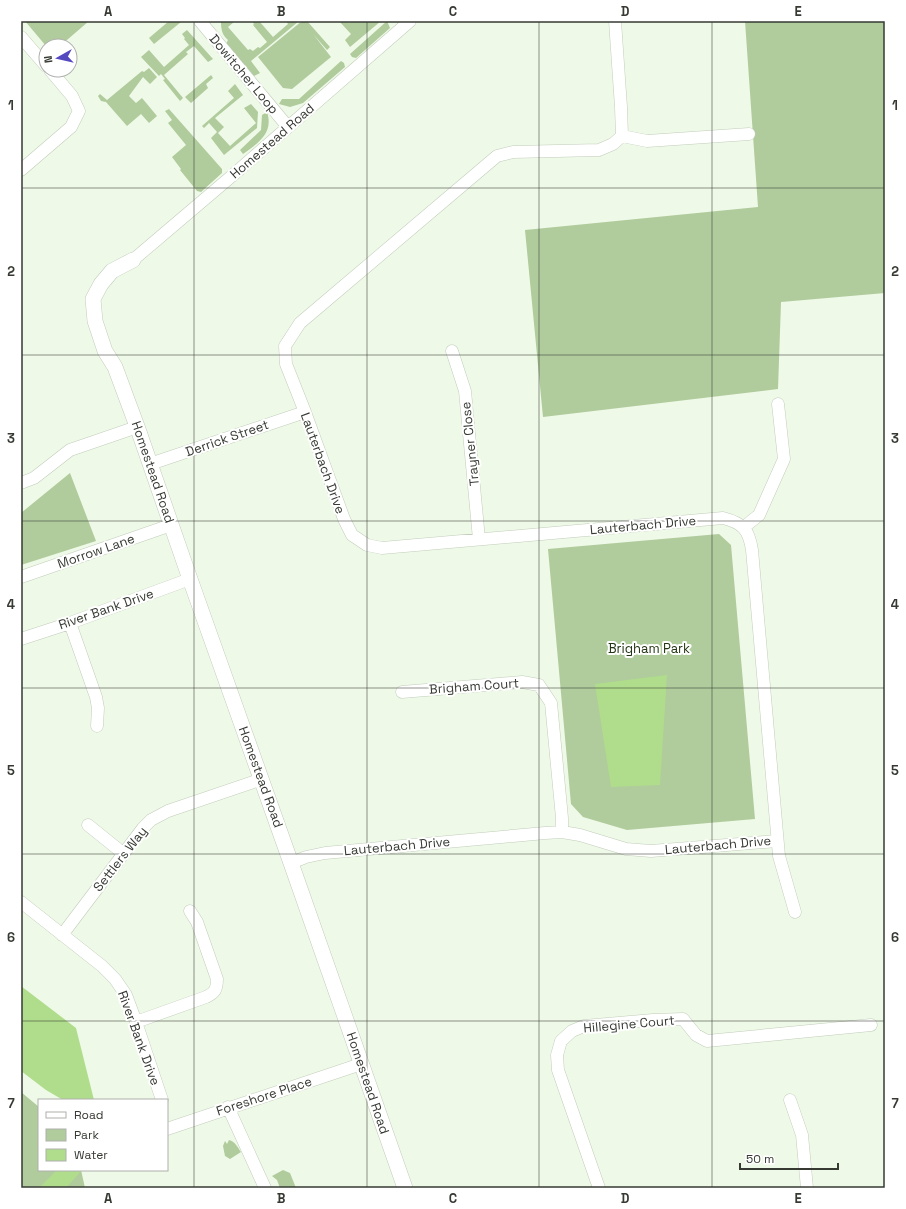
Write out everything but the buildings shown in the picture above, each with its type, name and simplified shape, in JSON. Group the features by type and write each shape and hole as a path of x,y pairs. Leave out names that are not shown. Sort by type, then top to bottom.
{"street":[{"name":"Dowitcher Loop","path":"200,21 288,127"},
{"name":"Homestead Road","path":"405,1188 292,863 137,427 115,367 105,351 95,322 93,299 101,284 112,271 133,260 410,21"},
{"path":"615,21 622,136 647,141 749,134"},
{"path":"21,37 38,57"},
{"path":"21,170 71,127 79,111 72,96 57,78"},
{"name":"Lauterbach Drive","path":"292,863 325,853 562,832 580,835 626,849 651,851 778,840 752,556 750,538 744,527 734,521 723,518 382,548 367,545 352,535 344,519 286,364 285,346 300,323 497,156 513,152 599,150 613,144 622,136"},
{"name":"Trayner Close","path":"452,351 465,392 479,539"},
{"path":"744,527 759,515 784,459 778,404"},
{"name":"Derrick Street","path":"150,464 305,412"},
{"path":"21,483 34,478 70,450 137,427"},
{"name":"Morrow Lane","path":"21,577 171,525"},
{"name":"River Bank Drive","path":"21,639 70,623 190,579"},
{"path":"70,623 96,698 98,708 97,726"},
{"name":"Brigham Court","path":"402,692 522,682 538,685 552,703 562,832"},
{"name":"Settlers Way","path":"62,935 143,828 159,815 262,778"},
{"path":"88,825 124,854"},
{"path":"778,840 779,856 795,912"},
{"name":"River Bank Drive","path":"21,902 102,966 115,979 126,995 162,1099"},
{"path":"136,1022 206,998 213,994 217,986 217,979 197,922 190,911"},
{"name":"Hillegine Court","path":"599,1188 558,1070 557,1055 561,1041 572,1031 584,1026 683,1019 696,1035 707,1040 871,1026"},
{"name":"Foreshore Place","path":"168,1124 228,1108 361,1064"},
{"path":"790,1100 802,1135 807,1188"},
{"path":"228,1108 265,1188"}],"green space":[{"path":"25,21 89,21 69,38 39,38"},
{"path":"169,21 181,22 154,44 149,38"},
{"path":"221,21 234,22 228,27 248,50 250,49 253,51 258,47 260,48 267,42 253,25 254,24 252,21 259,21 273,37 288,24 286,21 299,21 251,61 260,73 254,76 226,44 228,40 222,32"},
{"path":"302,21 307,21 330,47 327,50 313,34 331,57 292,89 283,88 258,57"},
{"path":"339,21 347,21 349,23 351,21 381,21 350,47 345,40 351,34"},
{"path":"387,21 390,28 356,58 352,57 350,54"},
{"path":"745,21 885,21 885,293 781,302 778,389 543,417 525,230 758,207"},
{"path":"187,30 213,59 208,62 194,46 186,52 188,54 164,75 183,98 180,101 163,80 165,79 161,74 159,76 141,57 149,50 164,67 189,45 182,34"},
{"path":"341,61 344,63 345,67 303,103 290,107 279,104 282,99 299,99"},
{"path":"149,68 157,77 150,84 143,77 129,96 136,103 142,98 157,116 149,123 141,114 127,126 106,102 101,101 98,96 100,94 107,100 142,71 144,72"},
{"path":"211,75 213,78 206,84 208,88 191,103 185,97"},
{"path":"235,84 243,95 215,118 224,127 218,133 230,146 256,123 244,108 251,104 258,112 257,128 224,155 211,138 217,132 209,123 204,128 202,126 234,98 228,91"},
{"path":"169,109 222,169 222,173 201,192 197,191 180,170 181,169 172,157 186,145 168,123 172,120 165,111"},
{"path":"267,112 269,119 266,132 254,146 243,154 240,150 261,130 262,115"},
{"path":"70,473 96,541 21,565 21,513"},
{"name":"Brigham Park","path":"719,534 731,545 755,819 627,830 583,817 571,804 548,549"},
{"path":"21,1092 38,1106 38,1171 81,1171 85,1188 21,1188"},
{"path":"229,1140 235,1143 241,1152 230,1159 225,1156 223,1146 225,1141 227,1144"},
{"path":"283,1170 290,1173 296,1188 280,1188 277,1180 272,1176"}],"water":[{"path":"667,675 660,785 611,787 595,684"},
{"path":"21,986 76,1028 94,1099 61,1099 46,1090 21,1071"},
{"path":"54,1171 81,1171 66,1188 39,1188 55,1172"}]}
